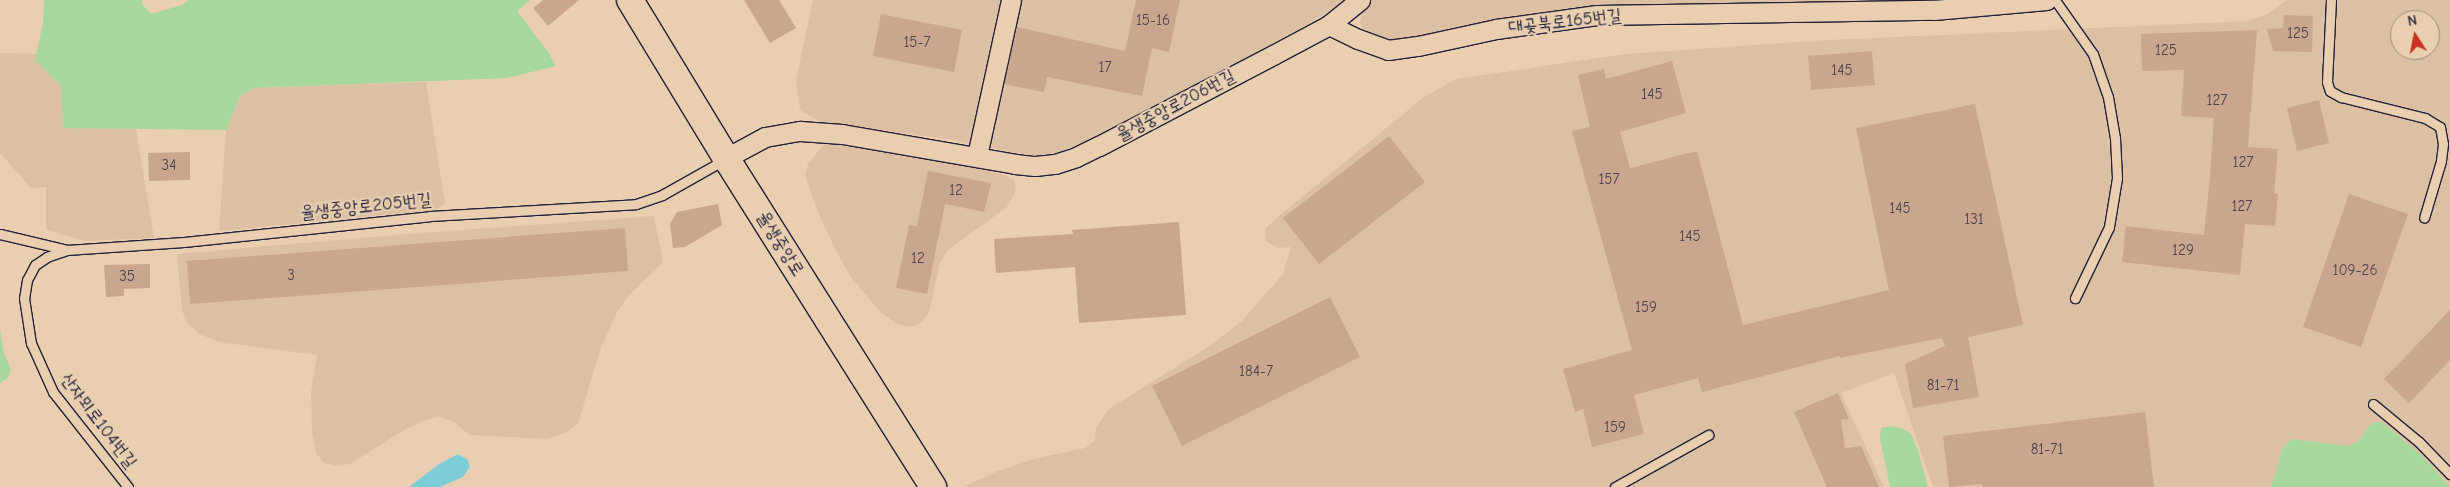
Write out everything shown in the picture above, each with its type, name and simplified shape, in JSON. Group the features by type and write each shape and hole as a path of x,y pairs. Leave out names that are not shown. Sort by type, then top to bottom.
{"street":[{"name":"율생중앙로","path":"630,0 726,158 933,487"},
{"path":"977,156 1011,0"},
{"name":"율생중앙로206번길","path":"726,158 765,137 800,131 842,134 1035,166 1055,164 1076,157 1329,25 1360,0"},
{"name":"대곶북로165번길","path":"1329,25 1358,39 1388,50 1496,29 1597,15 1751,7 1934,10 2047,0"}],"lane":[{"path":"2055,0 2093,54 2108,97 2115,138 2118,178 2109,227 2075,298"},
{"path":"2331,0 2326,82 2330,92 2341,97 2425,118 2440,127 2444,144 2441,162 2424,218"},
{"name":"율생중앙로205번길","path":"0,234 67,250 184,242 430,216 636,204 662,196 726,158"},
{"name":"산자뫼로104번길","path":"67,250 41,261 35,266 27,280 24,298 31,344 53,392 128,487"},
{"path":"2373,404 2419,442 2450,474"},
{"path":"1615,487 1708,435"}],"shaded area":[{"path":"813,0 1346,0 1301,28 1097,137 1057,153 1034,156 952,140 819,121 800,110 796,80"},
{"path":"1370,0 1966,0 1709,6 1394,43 1372,39 1363,30 1360,23 1362,13"},
{"path":"2287,0 2450,0 2450,486 2422,456 2382,422 2371,423 2359,441 2348,446 2291,439 2283,447 2271,487 1933,487 1894,373 1841,393 1884,487 963,487 998,471 1033,459 1085,448 1095,440 1096,428 1109,409 1211,345 1242,321 1283,274 1291,247 1278,248 1266,241 1265,229 1424,97 1456,79 1625,54 1829,40 2247,21 2266,15"},
{"path":"0,53 37,54 35,60 61,86 63,128 136,129 154,238 85,241 46,230 46,187 31,188 0,153"},
{"path":"426,82 445,204 435,210 219,231 226,130 240,96 254,88"},
{"path":"825,143 928,158 1001,174 1014,180 1016,187 1014,195 1007,207 948,250 940,263 929,313 921,323 910,327 898,324 881,313 851,277 835,249 818,212 805,176 808,164"},
{"path":"654,216 663,262 630,294 617,312 600,350 578,424 567,432 547,439 469,435 453,421 439,417 425,420 406,429 350,464 337,466 324,463 316,453 312,433 311,392 317,355 219,342 199,334 187,323 182,310 177,254 407,234"}],"green space":[{"path":"44,0 142,0 142,4 151,14 182,5 189,0 530,0 517,11 548,52 556,66 507,78 254,88 240,96 226,130 63,128 61,86 35,60 43,23"},
{"path":"0,328 3,350 11,370 8,378 0,383"},
{"path":"2382,422 2422,456 2450,487 2271,487 2283,447 2291,439 2348,446 2359,441 2371,423"},
{"path":"1891,426 1901,428 1911,434 1928,487 1890,487 1880,438 1881,428"}],"water":[{"path":"458,454 467,459 470,466 463,477 440,487 409,487 439,464"}],"building":[{"path":"543,0 579,0 548,26 533,8"},
{"path":"744,0 779,0 796,28 770,43"},
{"path":"1136,0 1180,0 1169,52 1152,48 1142,96 1047,77 1044,92 1004,84 1017,27 1125,51"},
{"path":"881,14 962,30 954,72 873,56"},
{"path":"2284,15 2313,16 2312,52 2273,51 2267,29 2283,28"},
{"path":"2257,30 2248,147 2278,149 2274,193 2278,194 2275,226 2245,224 2240,275 2122,262 2126,226 2204,235 2210,177 2214,118 2181,116 2184,70 2142,71 2141,34"},
{"path":"1872,51 1875,85 1811,90 1808,56"},
{"path":"1672,61 1686,113 1620,132 1630,168 1697,151 1743,325 1889,290 1856,128 1975,104 2023,325 1968,337 1979,397 1913,408 1905,364 1945,346 1942,338 1840,358 1840,356 1702,392 1698,378 1634,395 1644,434 1592,447 1583,409 1575,412 1563,369 1632,350 1572,131 1590,127 1578,75 1604,69 1606,79"},
{"path":"2319,100 2329,143 2297,151 2287,108"},
{"path":"1389,136 1425,182 1319,264 1283,218"},
{"path":"190,152 190,180 149,181 148,153"},
{"path":"928,171 991,183 984,212 945,204 927,294 896,288 909,225 917,226"},
{"path":"2349,194 2408,214 2361,347 2303,327"},
{"path":"718,204 722,225 685,247 673,248 670,224 677,212"},
{"path":"1179,222 1186,315 1079,323 1075,267 996,273 994,239 1073,234 1072,230"},
{"path":"625,228 628,271 190,304 187,261"},
{"path":"150,264 150,288 124,289 124,296 106,297 104,265"},
{"path":"1330,297 1360,357 1182,446 1152,386"},
{"path":"2450,310 2450,360 2409,403 2384,379"},
{"path":"1838,393 1849,419 1841,420 1845,448 1861,446 1879,487 1827,487 1794,412"},
{"path":"2145,412 2154,487 1982,487 1982,484 1949,487 1943,436"}]}
